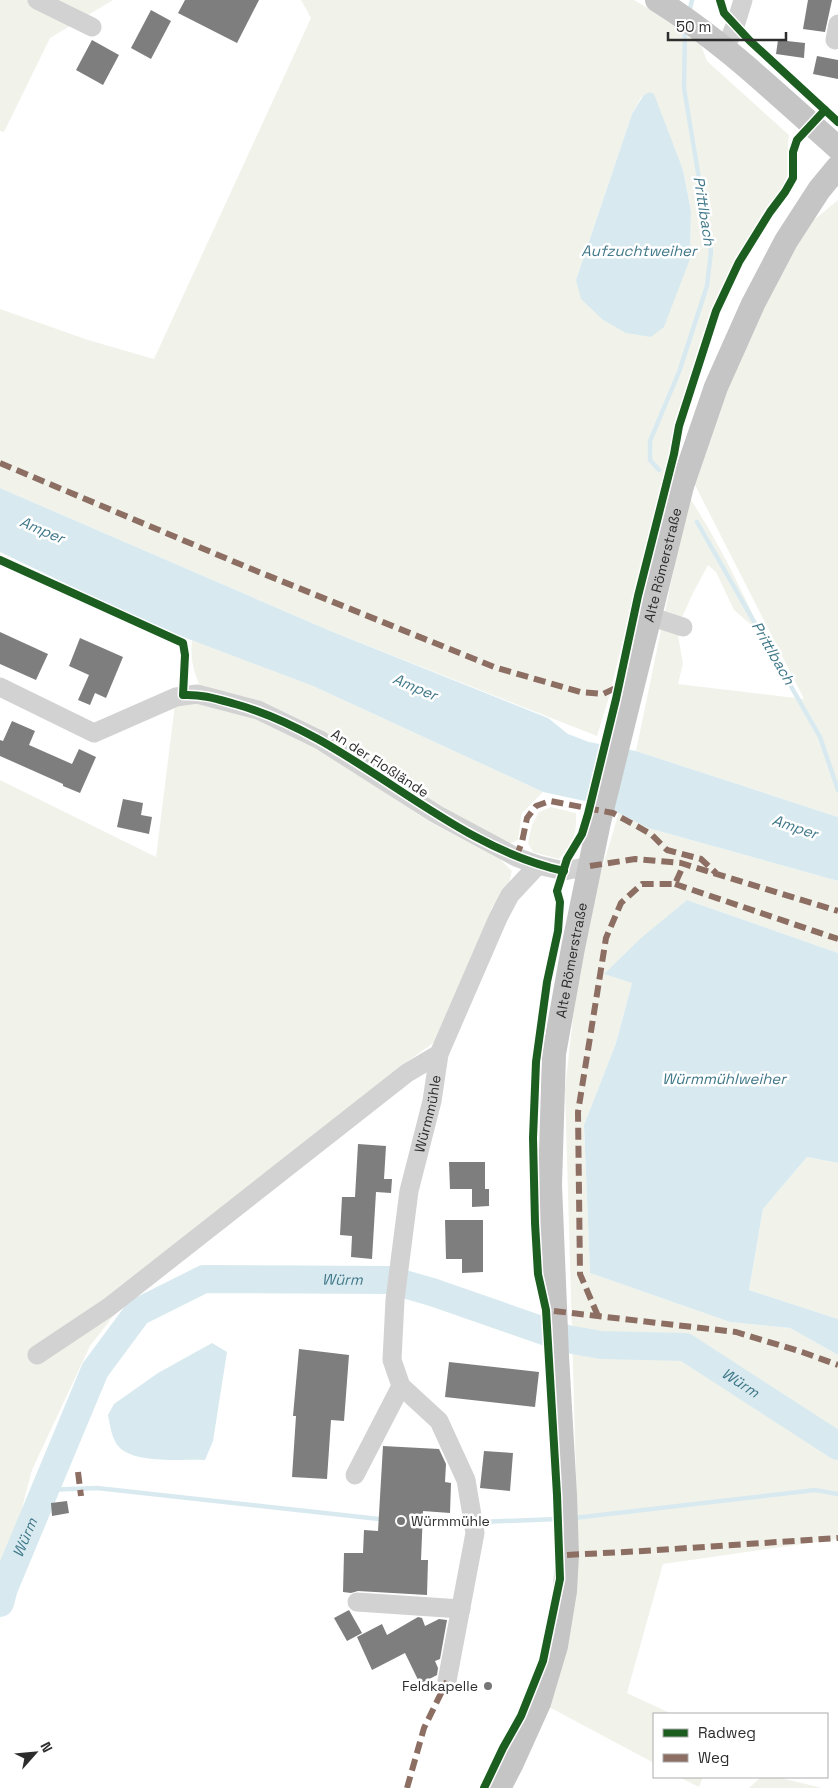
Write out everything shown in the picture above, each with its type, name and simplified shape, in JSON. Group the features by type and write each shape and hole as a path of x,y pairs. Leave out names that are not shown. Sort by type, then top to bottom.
{"main road":[{"path":"657,0 725,49 838,148"},
{"name":"Alte Römerstraße","path":"499,1788 539,1703 556,1646 565,1591 565,1495 556,1356 550,1185 554,1054 573,948 599,822 682,486 716,387 753,304 786,241 819,190 838,167"}],"street":[{"path":"37,0 92,27"},
{"path":"725,49 743,0"},
{"path":"649,616 683,627"},
{"name":"An der Floßlände","path":"0,687 94,733 183,695 197,694 258,710 320,740 436,814 516,857 538,865 564,871 590,866"},
{"name":"Würmmühle","path":"447,1681 475,1532 466,1480 439,1421 401,1386 392,1360 395,1300 409,1191 432,1101 440,1054 510,895 538,865"},
{"path":"38,1355 109,1307 407,1073 440,1054"},
{"path":"355,1475 401,1386"},
{"path":"357,1602 461,1609"}],"shaded area":[{"path":"0,0 113,0 50,38 4,132 0,131"},
{"path":"301,0 634,0 661,16 701,45 707,61 789,135 791,178 737,261 714,309 675,424 671,453 659,494 609,697 597,736 328,630 0,488 0,309 88,340 154,359 311,18","holes":["642,96 683,170 691,211 690,259 576,280 632,114"]},
{"path":"838,200 838,817 636,751 662,625 677,629 683,664 678,684 804,699 694,483 725,390 774,283 809,224"},
{"path":"689,497 719,547 762,634 734,610 716,572 708,565 680,622 664,616"},
{"path":"192,640 313,686 543,792 522,813 518,840 509,844 200,686 193,664"},
{"path":"197,703 256,717 316,747 430,822 499,858 512,871 508,888 492,907 443,1036 408,1061 158,1258 90,1346 32,1470 0,1592 0,780 156,857 175,704"},
{"path":"551,807 576,813 575,833 568,848 559,859 533,852 528,843 532,825 539,812"},
{"path":"619,812 648,828 838,881 838,953 687,900 605,974 632,983 616,1043 584,1125 590,1273 730,1322 790,1328 838,1355 838,1539 663,1564 627,1693 670,1713 653,1713 653,1762 549,1707 578,1544 565,1089 574,1009 590,909"},
{"path":"807,1157 838,1163 838,1319 749,1290 763,1209"},
{"path":"681,1778 703,1778 699,1787"},
{"path":"760,1778 781,1778 822,1788 749,1788"}],"water":[{"name":"Aufzuchtweiher","path":"649,92 654,94 683,170 691,211 690,259 664,327 651,337 626,333 603,320 581,299 576,280 632,114 643,96"},
{"name":"Amper","path":"0,488 328,630 548,718 568,734 589,742 636,751 838,817 838,881 648,828 603,805 543,792 313,686 154,626 0,552"},
{"name":"Würmmühlweiher","path":"687,900 838,953 838,1163 807,1157 763,1209 749,1290 838,1319 838,1355 790,1328 730,1322 590,1273 584,1125 616,1043 632,983 604,974 641,938"},
{"path":"212,1343 227,1352 213,1441 205,1460 149,1459 128,1453 120,1448 113,1437 108,1415 114,1404 158,1373"}],"building":[{"path":"185,0 259,0 237,43 178,13"},
{"path":"808,0 832,0 825,32 803,29"},
{"path":"151,10 171,21 151,59 131,48"},
{"path":"92,40 119,55 103,85 76,70"},
{"path":"778,40 805,43 804,58 776,54"},
{"path":"817,56 838,60 838,79 813,74"},
{"path":"0,632 48,654 36,680 0,664"},
{"path":"80,638 123,657 106,698 95,693 90,705 78,700 89,675 69,666"},
{"path":"12,721 35,731 29,745 72,764 79,749 96,757 80,793 0,756 0,740 3,741"},
{"path":"123,799 143,803 141,815 152,817 149,834 117,827"},
{"path":"358,1144 386,1146 384,1179 392,1179 391,1193 376,1192 372,1259 351,1257 352,1236 340,1235 342,1197 355,1197"},
{"path":"449,1162 485,1162 485,1189 489,1189 489,1206 472,1207 472,1189 450,1189"},
{"path":"445,1220 483,1220 483,1272 462,1273 462,1259 446,1259"},
{"path":"299,1349 349,1355 344,1421 331,1420 327,1479 292,1477 296,1416 293,1416"},
{"path":"449,1362 539,1372 535,1407 445,1397"},
{"name":"Würmmühle","path":"383,1446 439,1449 446,1464 445,1482 451,1483 450,1513 423,1511 421,1560 428,1560 427,1595 358,1591 351,1593 343,1592 344,1553 363,1553 364,1530 378,1531"},
{"path":"484,1451 513,1453 510,1491 480,1488"},
{"path":"67,1501 69,1513 52,1516 51,1503"},
{"path":"349,1610 362,1633 347,1641 334,1618"},
{"path":"418,1617 422,1618 425,1626 439,1619 447,1620 440,1659 435,1661 438,1668 437,1675 420,1684 405,1653 372,1670 357,1637 382,1624 387,1635"}],"waterway":[{"name":"Prittlbach","path":"689,13 692,0"},
{"name":"Prittlbach","path":"659,470 650,460 650,441 679,372 707,286 711,251 684,88 685,28"},
{"name":"Prittlbach","path":"697,522 820,737 838,790"},
{"name":"Würm","path":"0,1603 4,1588 95,1370 138,1312 204,1279 390,1280 432,1292 567,1339 601,1345 685,1347 838,1446"},
{"path":"45,1490 97,1488 379,1519"},
{"path":"574,1518 815,1490 838,1494"},
{"path":"479,1522 558,1519"},
{"path":"422,1524 469,1522"}],"marked path":[{"path":"0,463 249,568 494,667 580,692 603,694 618,687"},
{"path":"516,857 522,842 527,818 536,806 550,801 613,813 651,834 667,850 701,859 716,873"},
{"path":"590,866 635,859 681,863 838,911"},
{"path":"598,1316 580,1274 578,1112 606,938 621,903 642,884 675,884 684,864"},
{"path":"675,884 838,939"},
{"path":"554,1311 736,1332 838,1365"},
{"path":"78,1472 81,1496"},
{"path":"567,1555 838,1538"},
{"path":"407,1788 424,1728 447,1681"}],"cycle path":[{"path":"720,0 724,13 750,41 838,122"},
{"path":"484,1788 521,1716 543,1661 560,1579 546,1310 538,1274 533,1138 536,1062 547,982 558,931 560,902 557,891 567,859 582,834 588,814 616,699 638,596 674,454 679,426 716,311 739,262 793,178 793,152 797,140 825,110"},
{"path":"0,560 183,643 185,655 183,695 197,695 216,699 279,720 320,740 438,815 478,838 520,857 564,871"}],"place":[{"name":"Würmmühle","path":"401,1521"},
{"name":"Feldkapelle","path":"488,1686"}]}
